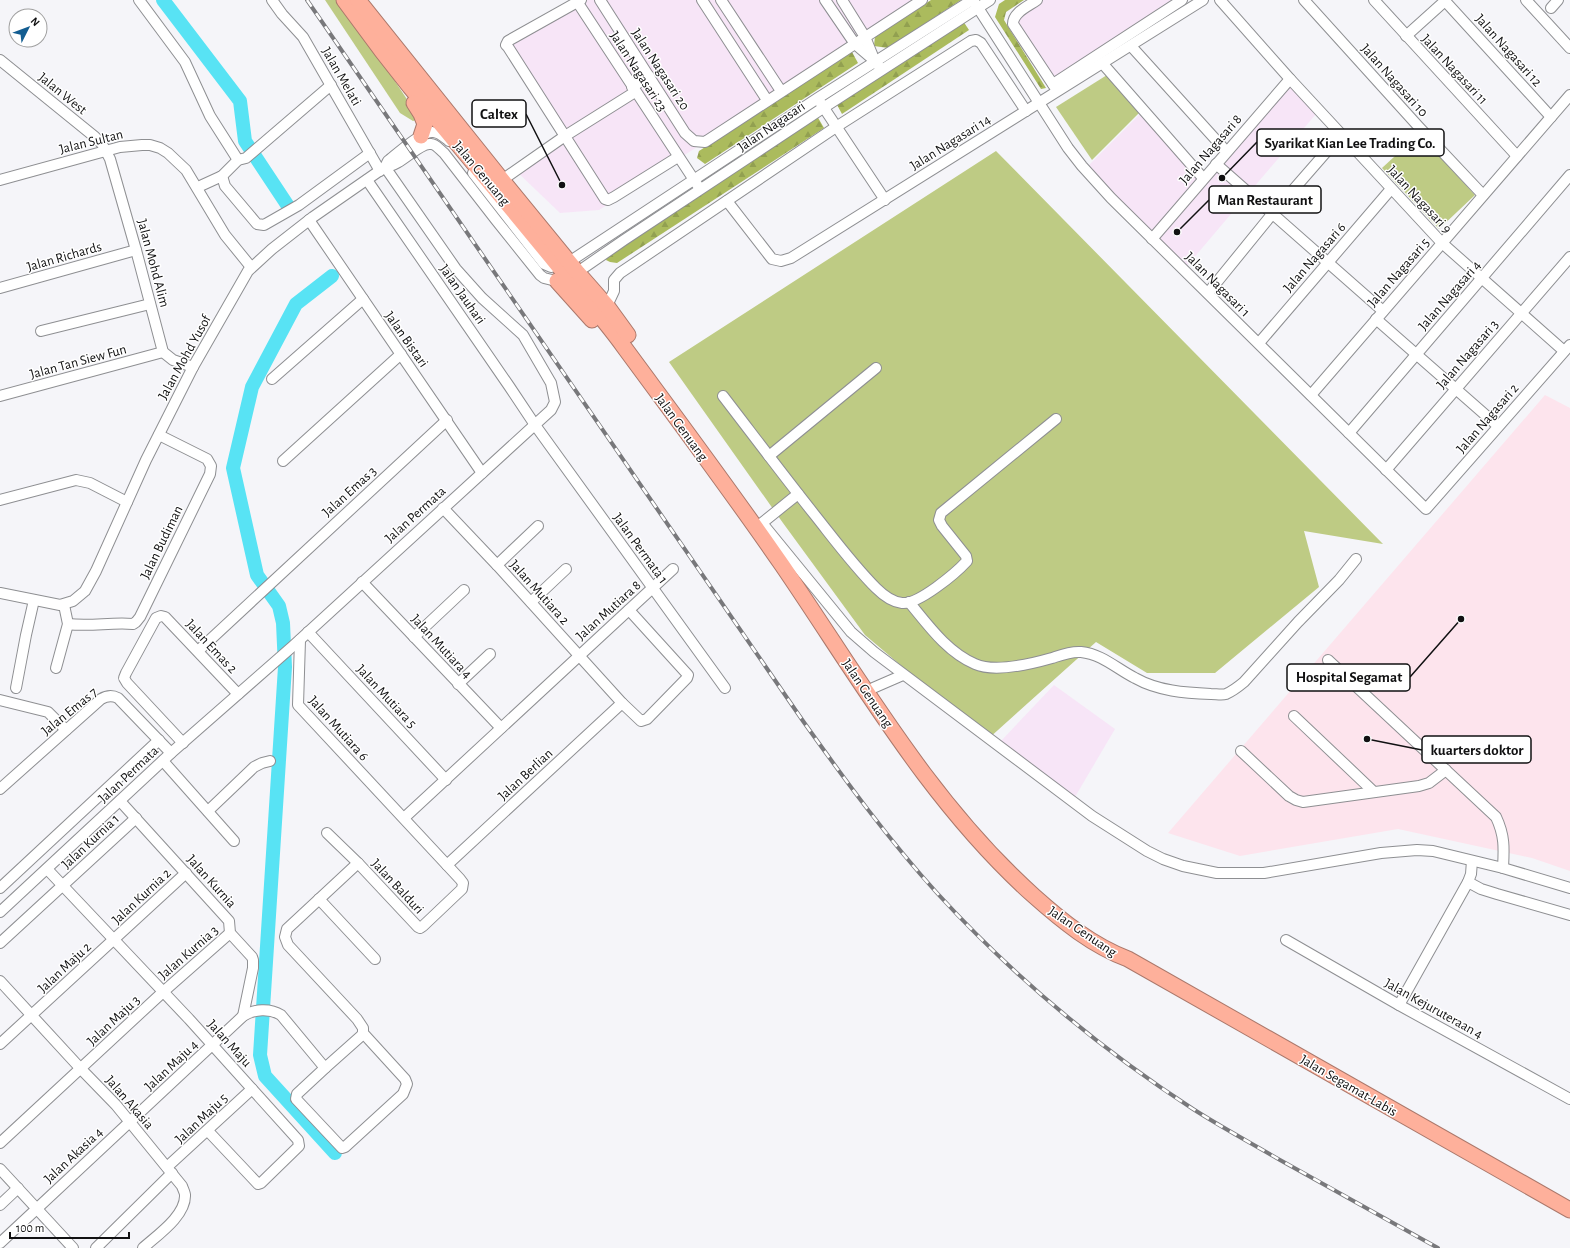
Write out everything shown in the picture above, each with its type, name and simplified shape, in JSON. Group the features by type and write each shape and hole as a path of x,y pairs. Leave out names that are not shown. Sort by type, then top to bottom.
{"highway":[{"name":"Jalan Genuang","path":"344,0 380,50 566,272 607,306 762,523 870,691"},
{"name":"Jalan Genuang","path":"358,0 502,180 566,272 656,390 760,534 870,691 943,799 989,853 1011,876 1059,918 1115,955 1128,960"},
{"path":"380,50 424,120 425,124 421,136"},
{"name":"Jalan Segamat-Labis","path":"1128,960 1570,1210"}],"street":[{"path":"139,0 185,62 210,116 242,159"},
{"name":"Jalan Melati","path":"272,0 282,14 303,36 370,153 456,269 482,298 523,335 551,383 555,402"},
{"name":"Jalan Nagasari 20","path":"600,0 685,133 694,141 705,142 767,100"},
{"path":"702,0 767,100 922,0"},
{"path":"721,0 781,91"},
{"path":"826,0 855,44 876,62"},
{"path":"842,0 865,37 876,62 882,71"},
{"name":"Jalan Nagasari","path":"566,272 694,180 818,98 974,3 990,0"},
{"path":"1037,0 1017,14 1014,17 1013,24 1056,88"},
{"name":"Jalan Nagasari 14","path":"728,201 772,259 781,261 791,258 1026,111 1168,4 1182,0"},
{"name":"Jalan Nagasari 14","path":"1056,88 1103,64 1203,0"},
{"name":"Jalan Nagasari 9","path":"1220,0 1341,135 1442,243 1521,314 1567,348"},
{"name":"Jalan Nagasari 10","path":"1304,0 1418,126 1483,195"},
{"name":"Jalan Nagasari 11","path":"1374,0 1517,156"},
{"path":"1406,36 1446,0"},
{"name":"Jalan Nagasari 12","path":"1446,0 1551,118"},
{"path":"1526,0 1570,48"},
{"path":"1551,8 1558,0"},
{"path":"578,1 508,41 506,44 602,196 608,200 678,158"},
{"name":"Jalan Nagasari 23","path":"578,1 633,90 700,189"},
{"name":"Jalan Nagasari","path":"566,272 624,240 823,108 882,71 974,3"},
{"name":"Jalan Nagasari 1","path":"974,3 1038,103 1082,166 1111,198 1152,239 1426,509"},
{"path":"1168,4 1177,17"},
{"path":"607,306 614,291 614,280 620,273 836,127 967,42 976,40 981,43 1026,111"},
{"path":"1131,46 1226,151"},
{"name":"Jalan West","path":"0,60 95,137 106,150"},
{"path":"1103,64 1204,178"},
{"path":"502,180 633,90 649,76"},
{"name":"Jalan Nagasari 8","path":"1152,239 1226,151 1290,79"},
{"path":"198,187 222,176 331,85"},
{"name":"Jalan Nagasari 5","path":"1311,395 1570,96"},
{"path":"818,98 823,108 884,200"},
{"path":"382,169 388,161 421,136 430,132 435,132 443,136 452,145 542,262 547,266 566,272"},
{"path":"1208,293 1273,213 1341,135"},
{"path":"382,169 393,167 423,146 429,143 433,144 444,153 544,278 566,272"},
{"name":"Jalan Sultan","path":"0,180 120,147 150,145 160,148 168,152 186,170 198,187 225,235 251,267"},
{"name":"Jalan Mohd Alim","path":"106,150 110,159 136,250 163,352"},
{"path":"222,176 225,186 257,224 264,225 299,205 370,153"},
{"path":"1216,164 1328,262 1417,353 1498,426"},
{"name":"Jalan Mohd Yusof","path":"64,604 78,598 89,586 127,502 193,367 251,267 309,220 382,169"},
{"name":"Jalan Nagasari 4","path":"1349,433 1570,175"},
{"name":"Jalan Jauhari","path":"367,180 510,386 535,425"},
{"name":"Jalan Nagasari 6","path":"1259,344 1391,189"},
{"name":"Jalan Bistari","path":"309,220 482,473"},
{"name":"Jalan Richards","path":"0,288 136,250"},
{"name":"Jalan Nagasari 3","path":"1386,470 1570,257"},
{"path":"272,379 363,299"},
{"path":"40,331 150,304"},
{"name":"Jalan Nagasari 2","path":"1426,509 1567,348"},
{"path":"163,352 174,360 193,367"},
{"name":"Jalan Tan Siew Fun","path":"0,396 163,352"},
{"path":"283,461 401,354"},
{"path":"769,456 876,368"},
{"path":"723,396 798,494 876,588 893,600 904,603 925,594 955,572 967,561 966,556 942,526 939,520 942,513 1056,420"},
{"name":"Jalan Permata","path":"0,912 171,753 278,660 535,425 551,410 555,402"},
{"name":"Jalan Emas 3","path":"198,651 447,420"},
{"name":"Jalan Permata 1","path":"535,425 724,688"},
{"name":"Jalan Budiman","path":"68,624 133,624 136,622 140,617 210,474 211,466 207,459 159,435"},
{"path":"0,500 76,480 90,483 127,502"},
{"path":"798,494 762,523 851,632 903,675 1108,827 1147,851 1163,859 1183,866 1217,873 1264,873 1381,853 1417,850 1433,851 1503,868 1570,888"},
{"name":"Jalan Mutiara 2","path":"443,508 579,655"},
{"path":"497,565 538,526"},
{"path":"909,602 937,636 958,654 976,664 995,668 1023,665 1068,653 1080,652 1098,656 1134,678 1149,685 1182,692 1225,694 1234,690 1244,682 1298,622 1339,580 1356,559"},
{"path":"531,602 566,569"},
{"name":"Jalan Mutiara 8","path":"579,655 673,569"},
{"name":"Jalan Mutiara 4","path":"362,582 501,728"},
{"path":"414,637 464,590"},
{"path":"0,593 64,604 68,624 56,668"},
{"path":"16,688 34,600"},
{"path":"404,818 579,655 639,720 644,720 687,678 688,675 629,610"},
{"name":"Jalan Emas 2","path":"183,743 126,683 124,678 156,618 160,616 165,617 238,694"},
{"name":"Jalan Mutiara 5","path":"308,632 446,780"},
{"name":"Jalan Mutiara 6","path":"296,643 298,705 447,865"},
{"path":"458,684 490,654"},
{"path":"1328,660 1496,817 1502,830 1504,846 1503,868"},
{"path":"870,691 903,675"},
{"name":"Jalan Emas 7","path":"1,787 106,696 115,696 171,753"},
{"path":"0,700 48,712 66,730"},
{"name":"Jalan Berlian","path":"447,865 622,703"},
{"path":"1294,716 1374,792"},
{"path":"0,888 159,740"},
{"path":"1241,751 1281,789 1296,800 1310,801 1404,788 1429,783 1446,770"},
{"path":"163,761 234,841"},
{"path":"208,811 254,768 262,763 270,761"},
{"name":"Jalan Kurnia","path":"120,801 229,921 230,933 252,957 253,968 243,1016"},
{"name":"Jalan Kurnia 1","path":"0,943 136,818"},
{"name":"Jalan Balduri","path":"327,833 420,928 462,889 460,879 447,865"},
{"path":"1399,1004 1468,882 1471,874 1472,861"},
{"path":"358,863 287,929 285,934 286,941 347,1006 363,1028 363,1033 405,1079 407,1084 403,1094 345,1147 342,1148 296,1099 297,1094 363,1033"},
{"name":"Jalan Maju","path":"47,869 213,1045 299,1142 298,1148 261,1183 256,1182 208,1131"},
{"name":"Jalan Kurnia 2","path":"114,939 186,873"},
{"path":"1468,882 1481,889 1570,915"},
{"path":"319,899 375,959"},
{"name":"Jalan Kurnia 3","path":"163,992 230,933"},
{"name":"Jalan Maju 2","path":"0,1044 114,939"},
{"name":"Jalan Kejuruteraan 4","path":"1286,940 1570,1099"},
{"name":"Jalan Akasia","path":"0,981 116,1105 182,1186 185,1195 182,1209 171,1224 142,1248"},
{"name":"Jalan Maju 3","path":"0,1143 163,992"},
{"path":"243,1016 249,1012 271,1010 284,1018 325,1068"},
{"name":"Jalan Maju 4","path":"129,1122 243,1016"},
{"name":"Jalan Maju 5","path":"96,1248 208,1131 252,1089"},
{"name":"Jalan Akasia 4","path":"0,1243 129,1122"},
{"path":"0,1169 73,1248"},
{"path":"0,1205 18,1188"},
{"path":"105,1240 112,1248"}],"shaded area":[{"path":"575,0 923,0 599,210 560,213 513,168 561,135 506,40"},
{"path":"1032,0 1188,0 1052,88 1010,20"},
{"path":"1285,80 1316,114 1186,267 1087,167 1142,112 1199,178"},
{"path":"1545,395 1570,408 1570,871 1532,858 1398,829 1240,856 1168,833"},
{"path":"1054,685 1115,729 1075,797 1000,742"}],"green space":[{"path":"325,0 336,0 377,54 420,119 413,121 400,113"},
{"path":"931,0 961,0 888,48 874,46 875,36"},
{"path":"1005,0 1024,0 1006,12 1004,20 1046,88 1041,89 995,17 999,4"},
{"path":"963,21 969,30 842,114 836,103"},
{"path":"852,52 858,63 705,164 697,158 699,151"},
{"path":"1107,75 1140,112 1092,160 1056,107"},
{"path":"817,116 824,128 617,263 606,260 608,255"},
{"path":"1419,134 1475,195 1439,229 1382,168"},
{"path":"996,151 1383,544 1304,531 1319,587 1215,673 1147,673 1096,642 988,739 865,635 783,523 669,362"}],"waterway":[{"path":"163,0 240,101 245,141 288,206"},
{"path":"332,276 296,304 252,387 233,468 257,575 279,606 283,623 285,667 260,1055 265,1076 335,1153"}],"railway":[{"path":"307,0 803,721 884,830 937,893 966,924 1027,982 1091,1036 1158,1086 1225,1129 1438,1248"}],"place":[{"name":"Syarikat Kian Lee Trading Co.","path":"1222,178"},
{"name":"Caltex","path":"562,185"},
{"name":"Man Restaurant","path":"1177,232"},
{"name":"Hospital Segamat","path":"1461,619"},
{"name":"kuarters doktor","path":"1367,739"}]}
